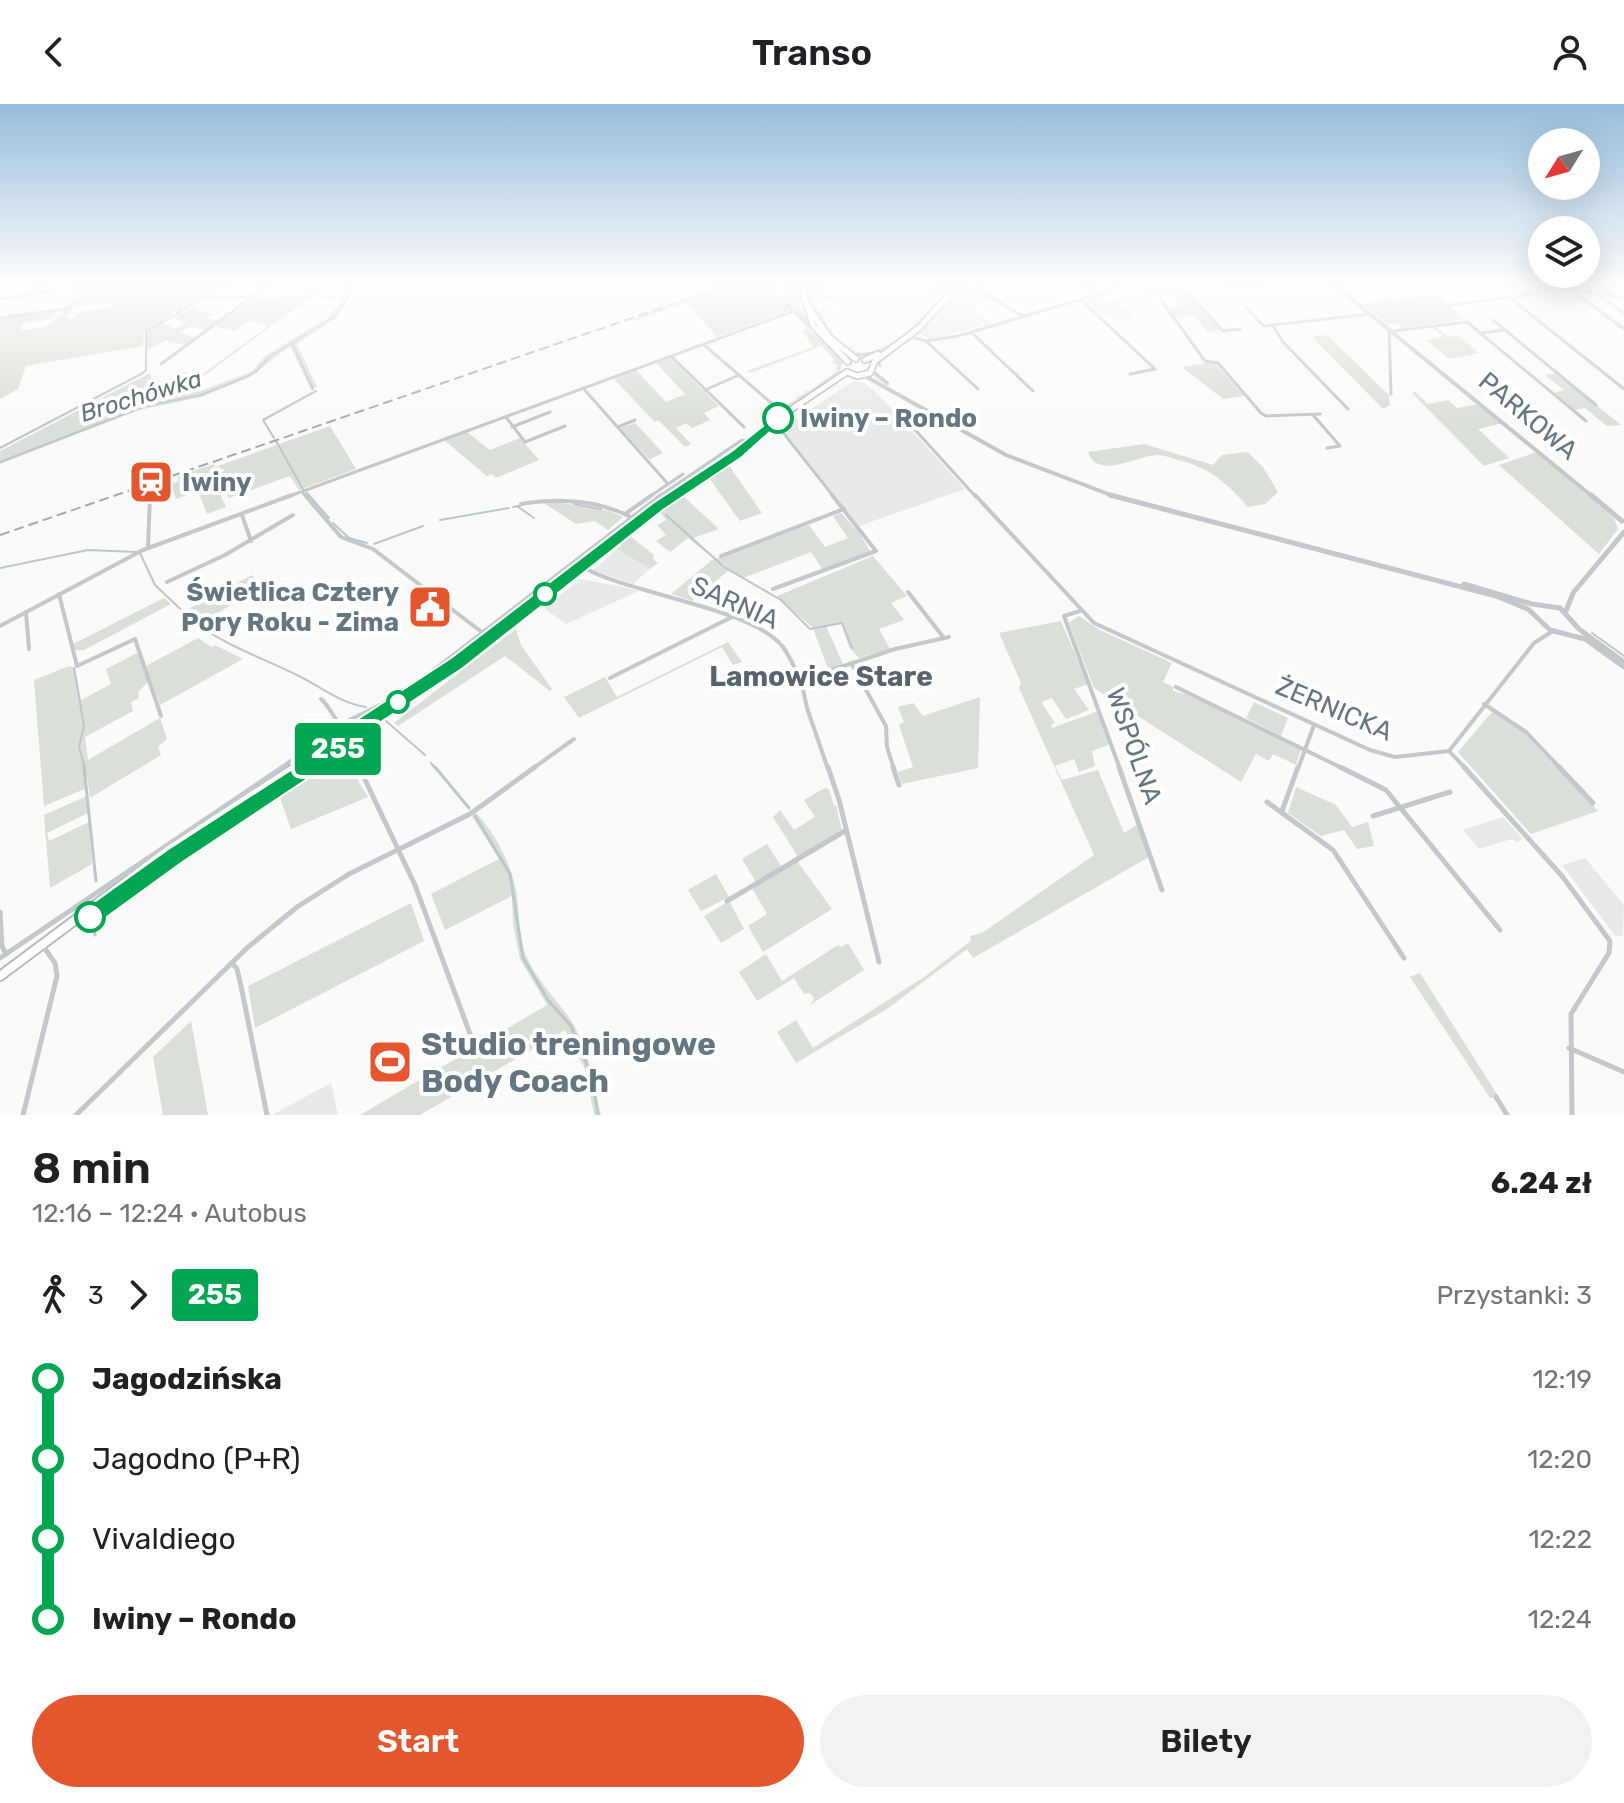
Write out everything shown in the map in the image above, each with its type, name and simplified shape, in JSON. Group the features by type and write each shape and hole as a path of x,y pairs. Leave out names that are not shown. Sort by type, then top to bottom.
{"main road":[{"path":"818,330 848,362"},
{"path":"824,330 839,347 856,359"},
{"path":"889,349 865,376 850,373 845,367 848,362 865,360 889,349 914,330"},
{"path":"865,360 872,368"},
{"path":"0,976 182,842 346,740 457,663 658,506 750,443 784,414 850,373"}],"street":[{"path":"161,364 207,330"},
{"path":"0,626 148,548 741,330"},
{"path":"908,336 926,341 977,330"},
{"path":"1113,330 1155,369 1130,374"},
{"path":"1183,330 1205,361 1218,363 1263,415 1320,414"},
{"path":"1276,330 1283,342 1348,409"},
{"path":"1391,394 1392,330"},
{"name":"PARKOWA","path":"1393,330 1623,520"},
{"path":"1478,330 1586,421"},
{"path":"1482,333 1504,330"},
{"path":"1505,330 1596,405"},
{"path":"1550,330 1624,389"},
{"path":"971,332 1033,391"},
{"path":"926,341 978,389"},
{"path":"703,344 784,414"},
{"path":"672,357 744,427"},
{"path":"872,368 941,419"},
{"path":"705,390 739,375"},
{"path":"865,376 1006,455 1086,488 1148,507 1496,596 1534,613 1541,624 1553,631 1571,633 1593,644 1624,665"},
{"path":"583,388 668,484"},
{"name":"ŻERNICKA","path":"898,411 1080,611 1108,630 1386,755 1449,751"},
{"path":"512,427 550,412"},
{"path":"1312,415 1340,446 1327,448"},
{"path":"506,417 525,442 565,426"},
{"path":"618,427 635,420"},
{"path":"773,589 876,551 774,421"},
{"path":"0,912 3,956 282,768 337,726 390,700 483,633 631,517 742,440 750,443"},
{"path":"625,514 683,474"},
{"path":"148,548 150,491"},
{"path":"302,492 341,537 373,549 483,633"},
{"path":"521,504 564,501 631,517"},
{"path":"721,556 844,509"},
{"path":"242,515 251,541"},
{"path":"167,582 251,541 293,515"},
{"path":"1566,612 1570,598 1624,531 1620,523 1623,520"},
{"name":"SARNIA","path":"580,566 599,577 732,617 764,631 780,643 801,680 807,708 839,800 879,962"},
{"path":"1420,576 1497,592 1538,606 1555,606 1570,598"},
{"path":"801,680 947,637 908,592"},
{"path":"59,594 77,666 135,639 161,716"},
{"path":"1534,613 1538,606"},
{"path":"1555,606 1566,612 1576,626 1624,665"},
{"name":"WSPÓLNA","path":"1080,611 1066,616 1162,890"},
{"path":"26,612 29,649"},
{"path":"610,678 732,617"},
{"path":"1541,624 1536,640 1449,751 1562,876 1610,941 1609,953 1571,1014 1572,1115"},
{"path":"1571,633 1576,626"},
{"path":"1536,640 1553,631"},
{"path":"851,663 886,726 887,747 899,785"},
{"path":"1176,687 1377,784 1401,807 1500,930"},
{"path":"321,699 333,711 337,726 357,761 415,885 473,1042"},
{"path":"1484,704 1526,732 1593,803"},
{"path":"1282,811 1314,725"},
{"path":"76,1115 232,963 303,903 339,879 470,814 574,739"},
{"path":"1373,816 1450,792"},
{"path":"1267,802 1333,850 1404,958"},
{"path":"727,901 845,831"},
{"path":"23,1115 57,976 55,963 42,944"},
{"path":"232,963 237,969 241,986 267,1115"},
{"path":"1569,1048 1624,1072"},
{"path":"1496,1097 1507,1115"}],"shaded area":[{"path":"0,330 147,330 143,346 26,366 18,389 0,399"},
{"path":"183,330 179,332 195,338 185,345 166,340 147,350 146,332"},
{"path":"266,330 201,378 165,389 161,383 185,372 200,376"},
{"path":"307,330 317,330 297,344 317,387 311,390 290,346 250,377 201,397 139,410 0,464 0,451 150,373 157,398 201,391 251,372 265,356"},
{"path":"711,330 735,330 717,337"},
{"path":"802,330 811,330 822,340 813,330 843,358 840,374 780,410 798,398 795,395 799,397 807,392 804,390 809,391 837,371 836,363 831,363 835,360 821,346 750,373 747,371 813,347"},
{"path":"912,330 896,344 869,358 854,357 829,331 860,353 883,347"},
{"path":"921,330 964,330 929,339 919,332"},
{"path":"1435,330 1448,337 1458,335 1479,353 1449,359 1426,340 1444,337"},
{"path":"1327,335 1389,395 1390,405 1383,409 1312,337"},
{"path":"670,357 719,406 704,413 710,420 692,428 686,423 676,428 691,444 685,447 658,420 655,422 614,379 636,370 666,402 685,394 656,363"},
{"path":"1214,362 1244,396 1223,399 1182,367"},
{"path":"1556,373 1621,425 1607,426 1585,408 1573,410 1554,393 1564,390 1545,375"},
{"path":"854,381 864,383 882,398 965,489 859,526 782,428"},
{"path":"1414,391 1428,404 1448,400 1457,408 1479,404 1503,423 1478,429 1509,458 1484,466 1418,399"},
{"path":"635,423 663,453 650,459 652,462 620,428"},
{"path":"330,426 356,469 299,490 290,476 229,498 216,475 226,470 218,468 209,471 226,507 207,514 198,491 176,499 171,484 178,481 178,476 214,464 215,467"},
{"path":"467,432 490,450 520,438 539,460 496,478 492,474 487,476 444,440"},
{"path":"745,441 748,442 569,571 567,569 666,494"},
{"path":"1144,444 1213,465 1222,455 1247,452 1263,467 1278,492 1265,504 1248,507 1218,478 1192,464 1157,455 1109,466 1100,465 1088,452"},
{"path":"1537,452 1614,518 1618,529 1599,554 1499,465"},
{"path":"728,466 762,513 740,521 709,478"},
{"path":"683,496 719,529 693,538 713,558 688,538 670,552 656,541 666,535 657,525 666,520 660,512"},
{"path":"558,502 609,511 623,517 608,530 595,521 576,524 544,503"},
{"path":"841,513 870,551 823,570 811,552 743,578 728,571 692,601 671,594 712,560 809,525 825,547 848,538 833,516"},
{"path":"630,536 654,555 653,559 658,563 650,569 617,549"},
{"path":"617,549 650,569 633,584 593,570"},
{"path":"873,556 907,596 891,603 904,620 879,629 890,649 859,658 849,647 841,623 826,626 843,664 828,669 813,628 777,596"},
{"path":"252,575 263,587 198,624 187,610"},
{"path":"580,579 639,591 566,624 544,608"},
{"path":"164,598 171,604 84,650 72,650 71,645"},
{"path":"1079,616 1100,630 1172,663 1163,682 1173,687 1173,691 1189,695 1301,749 1296,765 1273,754 1269,761 1256,754 1241,782 1094,688 1069,623"},
{"path":"1061,621 1088,684 1074,689 1089,710 1066,719 1052,698 1041,702 1055,723 1051,725 1052,728 1099,713 1110,744 1092,751 1095,766 1079,772 1074,759 1055,766 1062,780 1098,770 1124,833 1138,824 1149,857 973,958 967,949 887,1009 796,1063 777,1032 796,1020 813,1048 924,977 971,941 970,936 982,933 1094,855 1019,688 1021,683 999,633"},
{"path":"516,629 521,645 552,689 550,691 505,656 398,726 394,723"},
{"path":"198,638 211,647 215,645 243,659 160,705 146,666"},
{"path":"728,642 742,662 733,665 722,647 579,718 564,697 605,677 617,697"},
{"path":"139,652 148,682 139,691 138,699 131,702 133,711 85,737 88,760 160,718 167,739 158,747 161,755 90,798 87,776 87,788 44,806 34,680 69,666 75,668 81,700 111,684 106,669"},
{"path":"980,697 978,768 902,784 898,772 913,767 899,725 904,722 898,707 913,703 923,716"},
{"path":"1254,702 1288,718 1281,736 1246,718"},
{"path":"1492,712 1521,730 1598,811 1531,834 1458,752"},
{"path":"342,755 368,797 291,829 279,795"},
{"path":"1296,787 1336,805 1352,827 1368,822 1374,846 1357,849 1344,830 1321,836 1288,813"},
{"path":"825,788 829,789 836,805 842,831 798,857 773,817 780,810 794,830 815,817 804,800"},
{"path":"87,796 88,813 47,833 49,841 89,822 92,864 50,888 44,815"},
{"path":"476,813 496,840 512,873 526,956 581,1039 601,1115 594,1115 585,1069 565,1030 420,1115 360,1115 547,1005 520,959 513,924 512,896 445,930 431,894 499,859 472,816"},
{"path":"1503,817 1523,839 1517,842 1512,839 1479,849 1463,830"},
{"path":"767,844 781,866 756,882 742,859"},
{"path":"1585,858 1624,905 1623,935 1616,937 1562,865"},
{"path":"797,861 832,909 763,952 748,926 767,914 752,888"},
{"path":"716,874 729,897 701,911 688,890"},
{"path":"729,901 744,929 721,943 704,916"},
{"path":"411,903 424,941 255,1028 248,986"},
{"path":"848,943 864,970 810,1005 814,999 810,993 804,994 794,978 757,1001 739,972 766,954 782,981 838,945 842,947"},
{"path":"1420,973 1498,1096 1490,1098 1410,977"},
{"path":"191,1021 208,1115 163,1115 153,1057"},
{"path":"331,1083 338,1115 274,1115 274,1114"}],"waterway":[{"path":"0,448 143,373 146,370 147,330"},
{"name":"Brochówka","path":"0,462 145,406 201,395 246,377 257,371 269,357 313,330"},
{"path":"903,344 911,339"},
{"path":"292,343 313,389"},
{"path":"880,366 879,362 900,346"},
{"path":"855,355 873,353"},
{"path":"274,438 263,420 316,391"},
{"path":"276,441 303,489"},
{"path":"307,493 329,518"},
{"path":"574,504 601,509"},
{"path":"513,507 518,506"},
{"path":"518,506 534,518"},
{"path":"440,520 509,508"},
{"path":"666,515 722,565"},
{"path":"333,523 349,538 367,543"},
{"path":"374,544 423,526"},
{"path":"0,568 88,550 136,552"},
{"path":"140,553 155,585 192,620"},
{"path":"724,567 781,600 810,629 842,623 852,648"},
{"path":"194,622 232,645 339,698 366,707"},
{"path":"1592,633 1624,656"},
{"path":"74,668 84,726 79,747 85,769"},
{"path":"386,721 425,755"},
{"path":"431,763 436,769"},
{"path":"84,767 96,881"},
{"path":"435,767 469,808"},
{"path":"475,816 510,874 523,958 548,1000 571,1026 592,1077 598,1115"},
{"path":"93,925 95,935"}],"railway":[{"path":"0,535 597,330"}],"bus line":[{"name":"255","path":"90,917 174,856 348,742 344,737 457,663 658,506 737,454 778,418"}],"place":[{"name":"Iwiny – Rondo","path":"778,418"},
{"name":"Iwiny","path":"151,482"},
{"name":"Świetlica Cztery Pory Roku - Zima","path":"430,607"},
{"name":"Studio treningowe Body Coach","path":"390,1062"}],"district":[{"name":"Lamowice Stare","path":"821,676"}]}
